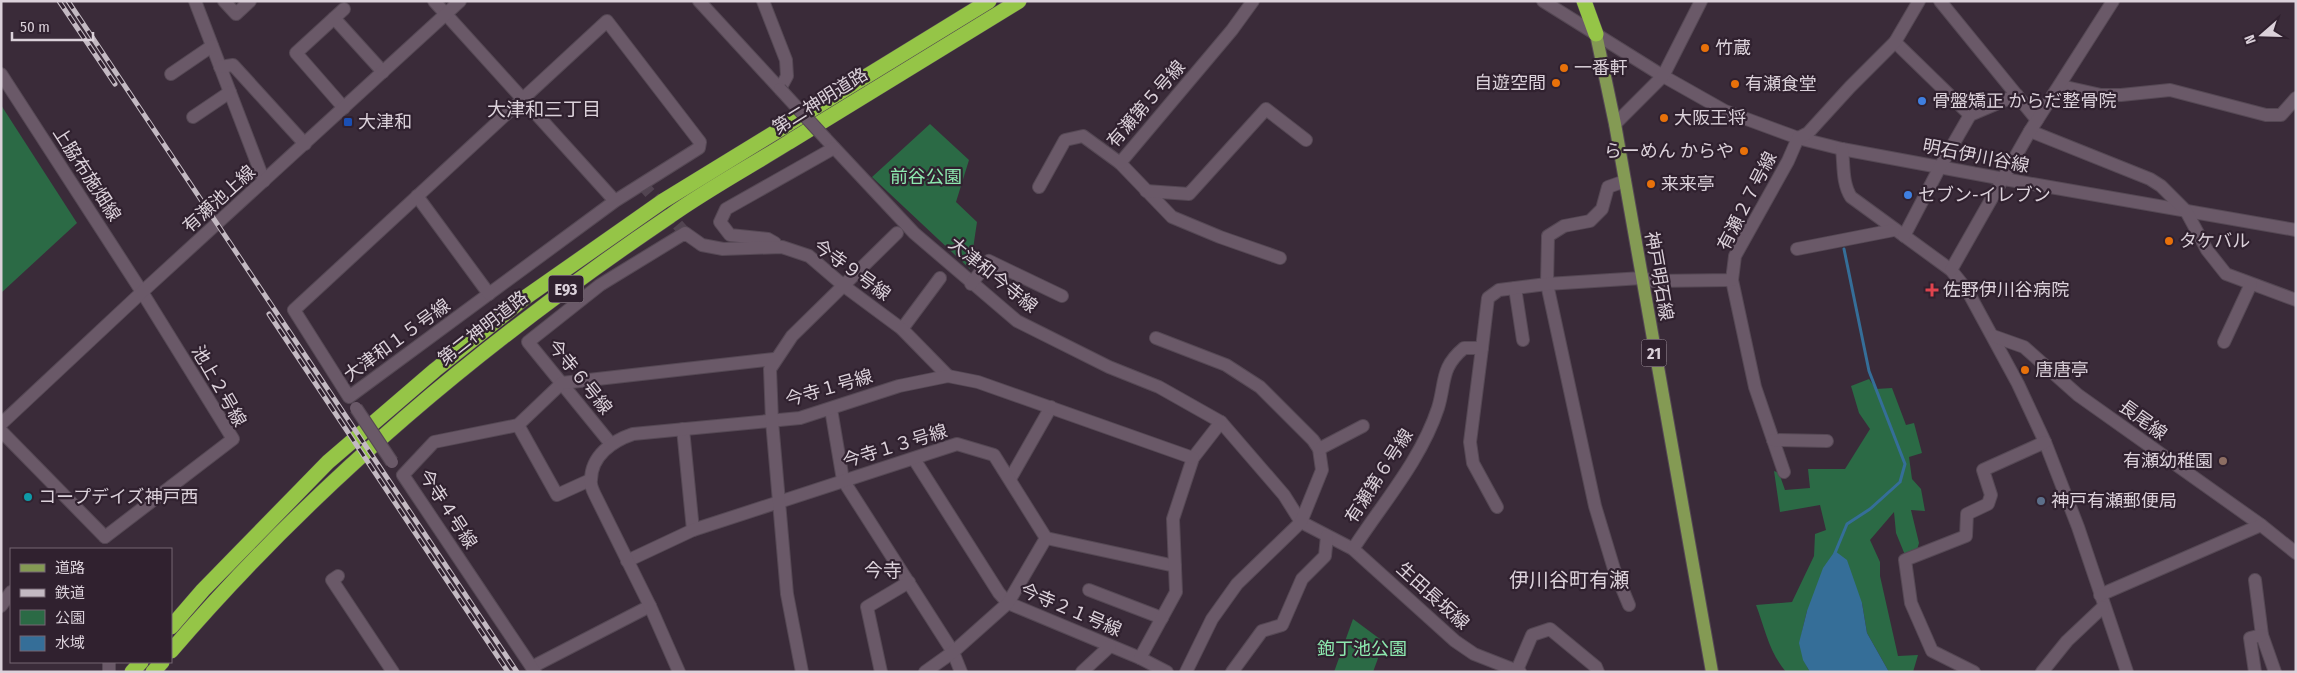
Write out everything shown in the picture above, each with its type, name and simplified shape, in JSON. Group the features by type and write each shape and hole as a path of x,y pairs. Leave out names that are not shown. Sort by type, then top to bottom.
{"highway":[{"name":"第二神明道路","path":"172,626 203,590 328,462 434,370 526,297 663,201 989,1"},
{"name":"第二神明道路","path":"172,649 215,600 335,478 444,383 534,312 671,214 1019,1"},
{"path":"1584,1 1596,34"},
{"path":"1594,1 1596,34"}],"main road":[{"name":"神戸明石線","path":"1596,34 1615,124 1712,672"}],"street":[{"path":"194,1 264,181"},
{"path":"224,1 236,14 250,1"},
{"path":"434,1 615,201"},
{"name":"有瀬池上線","path":"1,424 142,292 460,1"},
{"name":"大津和今寺線","path":"700,1 914,233 971,284 1016,321 1109,367 1159,387 1221,422 1284,495 1301,522 1327,536"},
{"path":"763,1 786,60 786,76 780,89"},
{"name":"有瀬第５号線","path":"1039,187 1065,140 1083,136 1120,163 1232,30 1253,1"},
{"name":"明石伊川谷線","path":"1543,1 1663,76 1725,111 1798,138 1842,149 2004,179 2296,230"},
{"path":"1615,124 1663,76 1701,1"},
{"path":"1798,138 1808,133 1850,86 1895,42 1919,1"},
{"path":"1940,1 2037,120"},
{"path":"1951,270 2030,131 2061,86 2113,1"},
{"path":"344,9 296,53 344,108"},
{"path":"334,18 383,72"},
{"name":"大津和１５号線","path":"607,22 700,142 699,148 615,201 349,397 294,310 522,100 607,22"},
{"path":"1895,42 1970,115"},
{"path":"171,74 212,46"},
{"path":"220,67 233,65 305,144"},
{"name":"上脇布施畑線","path":"1,74 142,292"},
{"path":"2061,86 2101,95 2170,90 2266,116 2281,115 2296,98"},
{"path":"193,117 230,92"},
{"path":"1797,249 1899,233 1970,115 2017,95"},
{"path":"1146,191 1189,194 1266,109 1306,140"},
{"path":"2030,131 2150,179 2161,186 2186,212 2207,250 2226,274 2296,300"},
{"name":"有瀬２７号線","path":"1482,348 1488,298 1499,290 1547,284 1642,278 1653,282 1732,280 1735,256 1788,161 1798,138"},
{"path":"782,247 768,239 730,235 720,222 726,209 830,143"},
{"path":"1842,149 1846,190 1851,197 1951,270 1966,290 1993,336 2044,442 2078,527 2101,601 2127,672"},
{"path":"1120,163 1172,216 1220,238 1280,258"},
{"path":"1625,181 1608,187 1602,209 1590,221 1564,226 1548,236 1547,284 1595,506 1614,569 1629,605"},
{"path":"417,196 489,294"},
{"name":"今寺９号線","path":"685,233 702,245 723,249 782,247 809,256 844,286 902,329 948,376"},
{"name":"今寺６号線","path":"611,444 528,342 600,285 685,233"},
{"path":"802,672 787,594 772,420 770,369 774,359 792,336 897,233"},
{"path":"971,284 988,261 1062,296"},
{"path":"902,329 940,278"},
{"path":"1732,280 1755,387 1784,472"},
{"path":"2224,342 2251,284"},
{"path":"1515,288 1523,340"},
{"name":"池上２号線","path":"1,432 105,543 233,439 142,292"},
{"name":"長尾線","path":"1993,336 2024,347 2078,395 2261,524 2296,553"},
{"path":"1156,338 1226,365 1260,387 1313,440 1319,449 1322,470 1301,522 1236,584 1212,619 1186,672"},
{"name":"有瀬第６号線","path":"1353,549 1412,462 1430,428 1438,406 1445,373 1452,358 1464,348 1482,348"},
{"path":"1482,348 1470,442 1473,463 1497,507"},
{"path":"679,672 650,606 595,495 590,480 557,495 518,425 562,384 774,359"},
{"name":"今寺１号線","path":"590,480 600,454 611,444 633,434 800,418 899,386 948,376 978,382 1193,458"},
{"path":"349,397 392,462 403,475"},
{"path":"1010,479 1051,407"},
{"path":"831,409 843,480 953,652 961,672"},
{"path":"1140,658 1176,592 1173,519 1193,458 1221,422"},
{"name":"今寺４号線","path":"518,425 434,442 403,475 533,670"},
{"path":"1319,449 1363,426"},
{"path":"683,429 693,530"},
{"path":"1773,440 1827,441"},
{"path":"1974,672 1932,651 1911,603 1905,560 1966,536 1967,514 1988,504 1991,495 1983,470 2044,442"},
{"name":"今寺１３号線","path":"627,561 693,530 957,444 994,455 1046,538"},
{"name":"今寺２１号線","path":"914,459 999,592 1008,603 1140,658 1167,672"},
{"path":"2042,672 2101,601 2261,524"},
{"path":"1232,672 1262,631 1282,625 1302,580 1325,556 1327,536"},
{"name":"生田長坂線","path":"1327,536 1353,549 1455,641 1474,654 1519,671"},
{"path":"925,672 953,652 1008,603 1046,538 1175,566"},
{"path":"338,576 332,580 393,672"},
{"path":"2255,580 2262,635 2274,672"},
{"path":"881,672 867,607 909,582"},
{"path":"1089,590 1162,618"},
{"path":"1,606 10,593"},
{"path":"533,670 650,606"},
{"path":"1519,671 1532,635 1550,629 1596,667 1598,672"},
{"path":"2255,672 2250,638 2262,635"},
{"path":"1082,672 1110,646"}],"green space":[{"path":"1,105 77,223 1,293"},
{"name":"前谷公園","path":"930,124 969,160 956,202 977,222 970,269 872,177"},
{"path":"1869,379 1876,389 1892,388 1906,425 1914,423 1922,453 1909,457 1912,479 1921,489 1925,511 1911,510 1919,543 1916,553 1905,555 1896,533 1894,512 1870,540 1880,562 1880,576 1898,656 1918,655 1913,672 1889,672 1867,633 1862,603 1807,611 1801,649 1810,672 1786,672 1771,648 1756,605 1792,602 1814,556 1815,534 1826,530 1820,505 1780,512 1774,471 1779,473 1785,490 1810,488 1808,469 1845,469 1870,429 1859,413 1851,386"},
{"name":"鉋丁池公園","path":"1353,619 1384,642 1373,672 1334,672"}],"water":[{"path":"1835,551 1847,560 1862,603 1867,633 1889,672 1810,672 1803,660 1799,643 1807,611 1823,568"}],"waterway":[{"path":"1835,553 1847,524 1870,509 1900,482 1905,464 1869,371 1844,249"}],"tunnel":[{"path":"642,184 685,233"}],"railway":[{"path":"59,1 115,84"},
{"path":"68,1 517,672"},
{"path":"269,314 508,672"}],"place":[{"name":"竹蔵","path":"1705,48"},
{"name":"一番軒","path":"1564,68"},
{"name":"自遊空間","path":"1556,83"},
{"name":"有瀬食堂","path":"1735,84"},
{"name":"骨盤矯正 からだ整骨院","path":"1922,101"},
{"name":"大阪王将","path":"1664,118"},
{"name":"大津和","path":"348,122"},
{"name":"らーめん からや","path":"1744,151"},
{"name":"来来亭","path":"1651,184"},
{"name":"セブン-イレブン","path":"1908,195"},
{"name":"タケバル","path":"2169,241"},
{"name":"佐野伊川谷病院","path":"1932,290"},
{"name":"唐唐亭","path":"2025,370"},
{"name":"有瀬幼稚園","path":"2223,461"},
{"name":"コープデイズ神戸西","path":"28,497"},
{"name":"神戸有瀬郵便局","path":"2041,501"}],"district":[{"name":"大津和三丁目","path":"544,109"},
{"name":"今寺","path":"883,570"},
{"name":"伊川谷町有瀬","path":"1569,580"}]}
